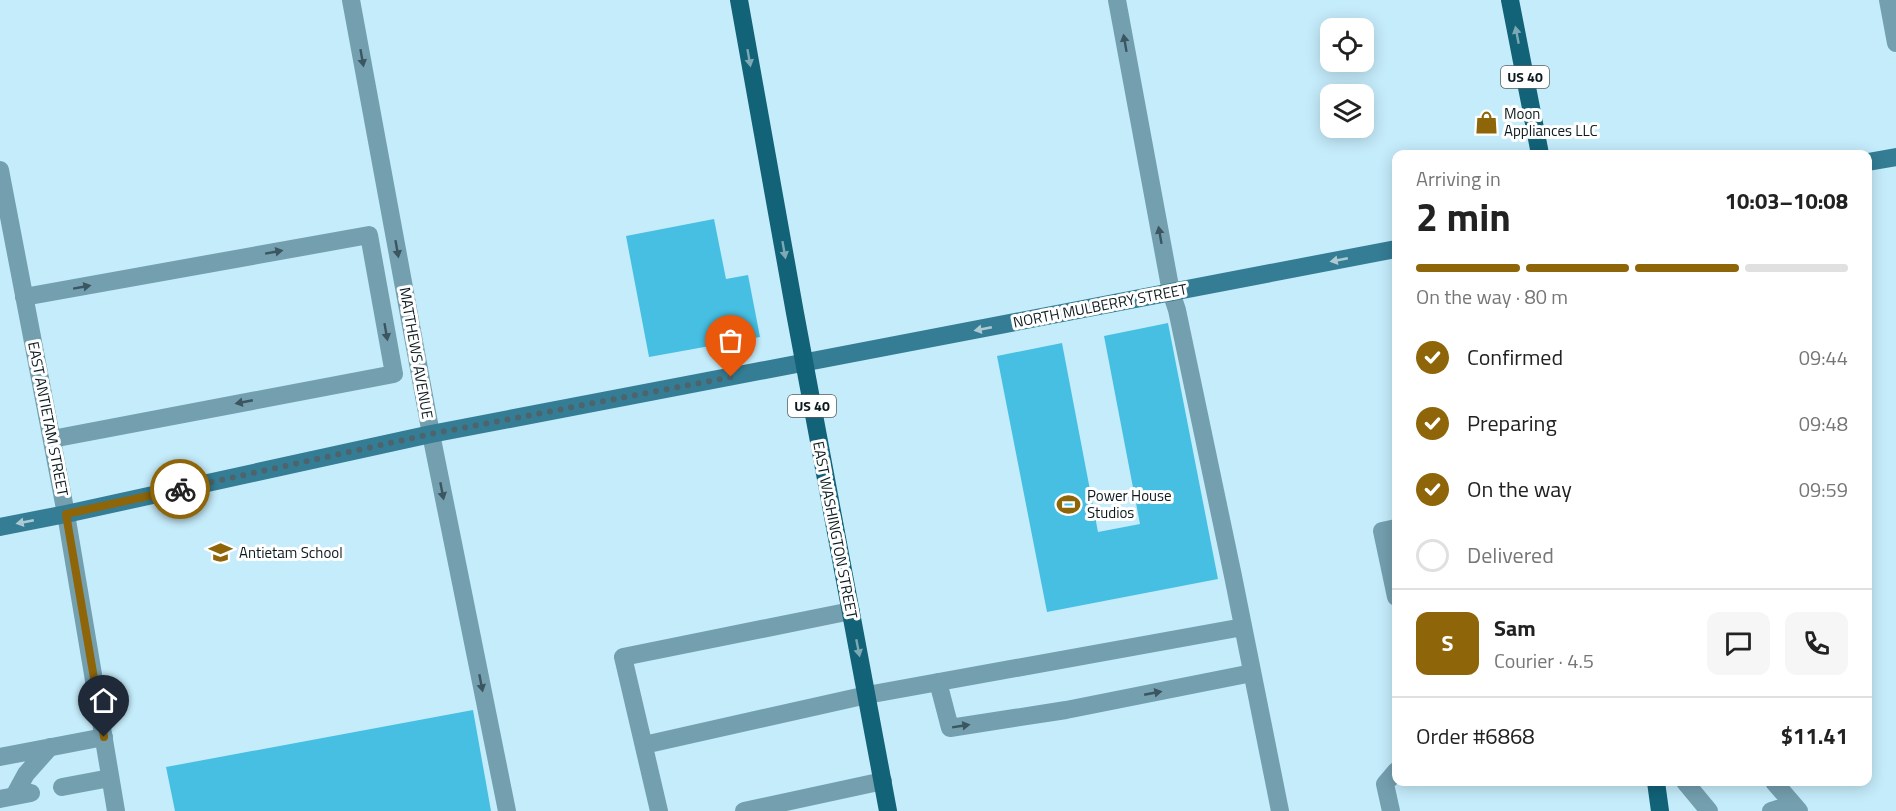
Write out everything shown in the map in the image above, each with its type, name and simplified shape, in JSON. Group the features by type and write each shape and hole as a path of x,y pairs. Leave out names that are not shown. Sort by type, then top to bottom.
{"main road":[{"name":"EAST WASHINGTON STREET","path":"739,0 888,811"},
{"name":"US 40","path":"1510,0 1539,150"},
{"path":"1657,786 1660,811"}],"street":[{"name":"MATTHEWS AVENUE","path":"351,0 431,434 507,811"},
{"path":"1117,0 1171,292 1177,310 1280,811"},
{"path":"1888,0 1896,43"},
{"path":"1872,161 1896,157"},
{"name":"EAST ANTIETAM STREET","path":"0,170 66,514 116,811"},
{"path":"24,297 369,235 394,374 52,439"},
{"name":"NORTH MULBERRY STREET","path":"0,527 431,434 1392,250"},
{"path":"1392,529 1382,531 1392,578"},
{"path":"659,811 623,657 851,611"},
{"path":"644,745 867,695 1243,627"},
{"path":"938,682 950,728 1066,710 1252,673"},
{"path":"0,757 104,737"},
{"path":"15,796 26,774 50,747"},
{"path":"1391,811 1385,784 1392,776"},
{"path":"62,787 110,778"},
{"path":"744,811 883,781"},
{"path":"1688,786 1708,811"},
{"path":"1777,786 1796,808"},
{"path":"1771,811 1796,808"}],"building":[{"path":"714,219 726,279 748,275 760,337 649,357 626,236"},
{"path":"1168,323 1218,579 1047,612 997,356 1062,343 1098,532 1140,524 1104,336"},
{"path":"473,710 491,811 175,811 166,767"}],"way so far":[{"path":"180,489 431,434 731,377"}],"place":[{"name":"Moon Appliances LLC","path":"1486,123"},
{"name":"Power House Studios","path":"1069,505"},
{"name":"Antietam School","path":"221,553"}],"route":[{"path":"104,737 66,514 180,489"}]}
